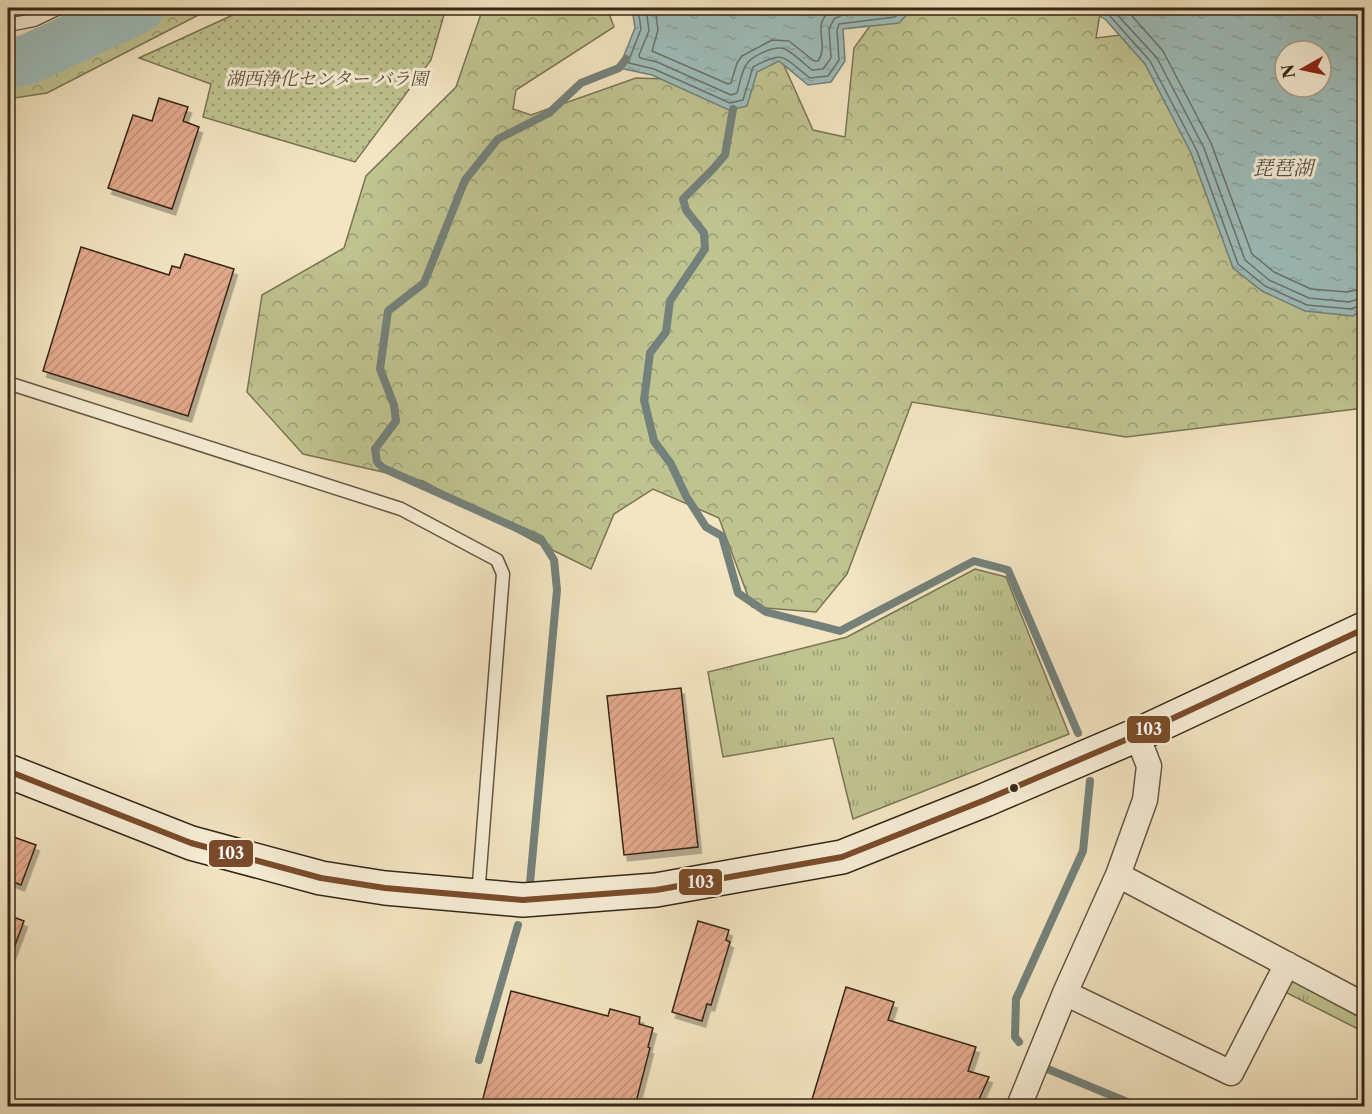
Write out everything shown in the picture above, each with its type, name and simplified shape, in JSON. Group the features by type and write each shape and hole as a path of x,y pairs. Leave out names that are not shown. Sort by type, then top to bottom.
{"main road":[{"path":"8,771 191,843 310,875 385,888 523,900 656,890 842,857 985,800 1137,735 1365,629"}],"street":[{"path":"1019,1107 1065,993 1118,875 1145,800 1149,766 1137,735"},
{"path":"1118,875 1365,1005"},
{"path":"1065,993 1231,1073 1287,964"}],"lane":[{"path":"8,25 34,20 59,8"},
{"path":"8,383 401,510 497,560 503,574 478,897"}],"green space":[{"path":"88,8 212,8 47,93 8,99 8,40 35,35"},
{"name":"湖西浄化センター バラ園","path":"248,8 446,8 431,60 355,162 203,117 211,84 139,58"},
{"path":"483,8 607,8 614,27 516,90 513,109 531,115 636,78 701,80 742,56 782,61 813,130 845,137 854,48 883,8 1101,8 1096,38 1138,33 1364,179 1364,408 1126,437 912,402 847,574 816,612 752,607 719,518 653,489 614,514 591,569 423,481 303,454 247,392 262,295 344,248 366,176 456,87"},
{"path":"975,569 1006,577 1069,734 853,819 833,738 723,757 708,672 847,637"},
{"path":"1288,970 1364,1008 1364,1032 1281,990"}],"water":[{"path":"632,8 913,8 899,23 843,29 845,61 831,82 808,85 779,61 757,72 747,106 729,110 652,75 619,68 635,28"},
{"name":"琵琶湖","path":"1088,8 1364,8 1364,309 1353,316 1305,311 1262,291 1233,268 1191,153 1145,64 1106,20"}],"building":[{"path":"159,98 188,107 183,121 199,127 172,209 108,188 133,115 152,121"},
{"path":"81,247 169,275 172,266 180,268 185,254 234,269 188,416 43,371"},
{"path":"681,688 698,847 624,855 607,696"},
{"path":"8,835 36,845 21,885 8,880"},
{"path":"8,915 24,921 8,964"},
{"path":"698,921 729,930 726,940 730,942 711,1005 707,1004 702,1021 672,1012"},
{"path":"846,987 894,1002 888,1020 976,1047 968,1071 989,1077 976,1106 810,1106"},
{"path":"511,991 608,1016 610,1009 640,1017 639,1024 653,1028 635,1106 481,1106"}],"waterway":[{"path":"8,64 29,59 139,8"},
{"path":"530,883 557,590 554,560 541,539 383,468 377,462 375,449 396,421 394,405 380,369 388,311 424,283 465,180 498,139 549,113 581,83 619,68 626,59"},
{"path":"733,109 725,155 683,199 686,210 704,233 705,249 670,301 666,332 650,353 644,400 654,441 671,464 686,496 706,527 722,536 738,593 766,612 840,631 974,561 1008,570 1078,733"},
{"path":"1019,1042 1015,1037 1016,999 1083,851 1090,781"},
{"path":"479,1060 518,925"},
{"path":"1038,1065 1137,1106"}],"transit line":[{"name":"103","path":"8,771 191,843 321,878 385,888 523,900 656,890 842,857 985,800 1137,735 1364,629"}]}
